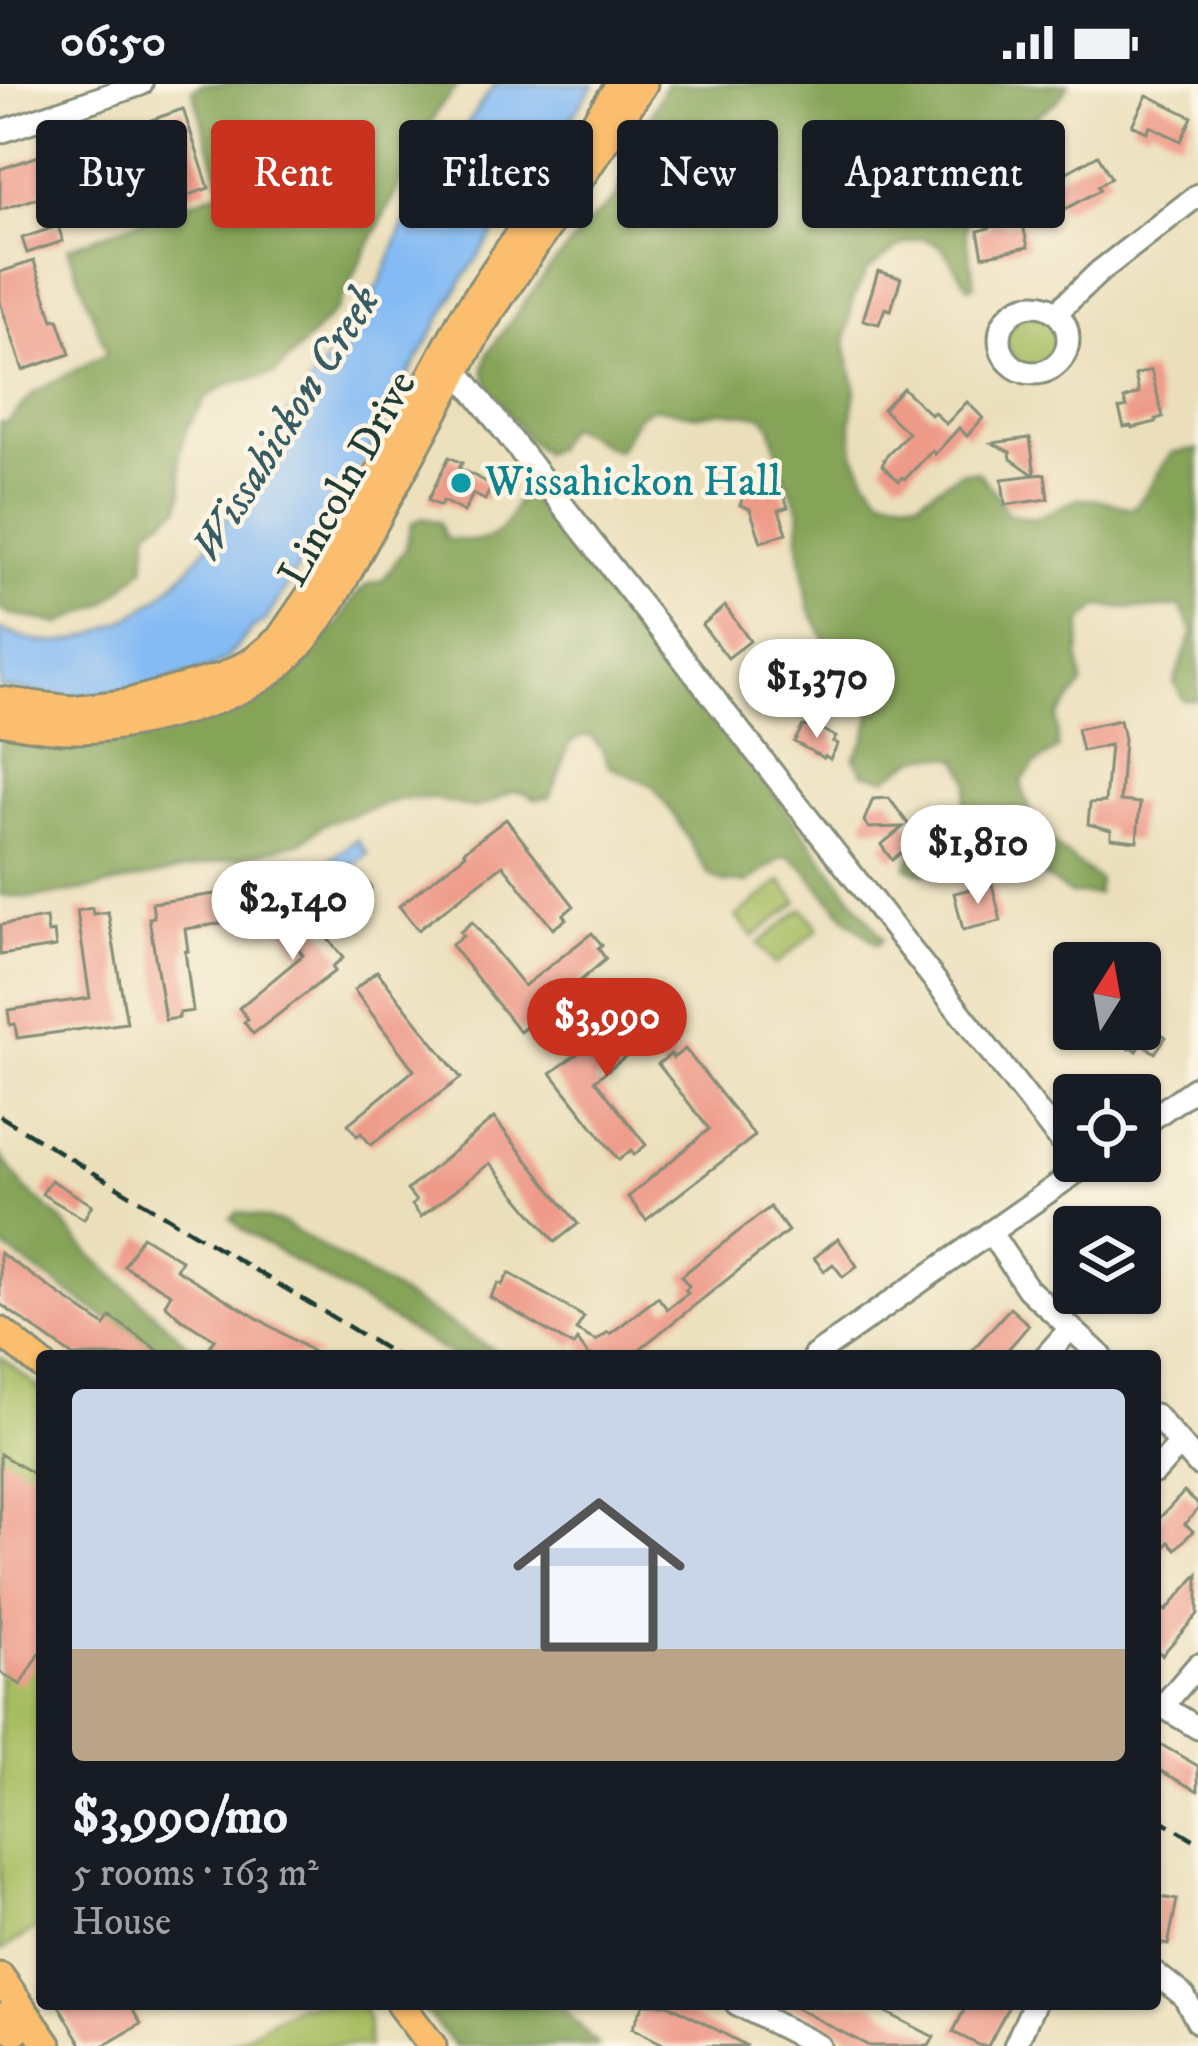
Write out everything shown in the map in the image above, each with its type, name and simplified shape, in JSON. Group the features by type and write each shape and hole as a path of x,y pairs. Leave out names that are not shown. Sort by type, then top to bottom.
{"main road":[{"name":"Lincoln Drive","path":"0,701 71,710 125,704 223,677 254,661 280,639 324,575 464,318 620,84"},
{"name":"Lincoln Drive","path":"0,720 66,729 112,726 228,695 278,666 329,604 499,297 644,84"},
{"path":"0,1331 36,1360"},
{"path":"0,1977 48,2046"},
{"path":"0,2004 13,2031"},
{"path":"405,2010 432,2046"}],"street":[{"path":"0,132 141,84"},
{"path":"1056,314 1099,272 1198,195"},
{"path":"456,369 1053,1126"},
{"path":"1161,1112 1198,1086"},
{"path":"823,1350 1055,1182"},
{"path":"990,1232 1028,1289 1094,1350"},
{"path":"1051,1350 1070,1329"},
{"path":"1161,1422 1198,1464"},
{"path":"1161,1465 1180,1444"},
{"path":"1161,1703 1198,1665"},
{"path":"1161,1706 1198,1729"},
{"path":"1161,1978 1184,1996 1198,2022"},
{"path":"749,2010 819,2046"},
{"path":"1016,2046 1031,2010"}],"green space":[{"path":"201,84 459,84 432,120 399,120 399,186 336,310 275,374 228,384 207,397 186,429 179,457 183,492 179,508 149,528 144,568 106,603 60,624 7,613 0,609 0,422 8,422 34,393 107,353 68,248 121,228 187,228 187,203 211,194 211,228 375,228 375,120 211,120 211,152 193,90"},
{"path":"666,84 1069,84 1058,100 1031,120 802,120 802,228 966,228 975,285 969,287 940,245 922,238 903,244 867,270 853,298 845,344 856,391 851,421 854,453 882,496 918,500 961,472 978,472 1006,513 1034,519 1078,499 1132,509 1171,453 1198,449 1198,700 1183,700 1174,682 1193,632 1180,606 1099,606 1082,621 1082,685 1057,718 1058,749 1034,765 1021,782 1040,828 1099,880 1097,894 1070,894 1015,856 983,850 942,861 925,873 907,868 921,842 963,811 969,782 959,759 920,758 886,778 863,773 854,758 872,713 868,690 851,660 825,640 809,608 799,543 800,509 764,416 723,411 699,415 653,407 638,416 618,450 568,427 553,448 543,453 490,390 484,370 488,353 548,270 585,228 593,228 593,219 617,195 617,228 778,228 778,120 648,120"},
{"path":"1032,312 1051,316 1060,327 1060,340 1042,363 1030,366 1017,360 1006,342 1014,322"},
{"path":"529,489 541,495 783,805 883,939 877,944 848,920 791,857 783,857 747,883 709,875 652,785 609,766 590,735 568,746 549,798 512,791 473,808 431,798 400,799 324,824 301,842 249,855 92,889 32,898 0,895 0,733 78,744 247,702 281,684 336,626 366,585 383,580 405,549 412,523 423,518 439,522 446,539 485,539 500,531"},
{"path":"781,881 798,902 753,937 736,917"},
{"path":"803,908 819,929 775,965 758,944"},
{"path":"0,1155 26,1190 194,1350 152,1350 0,1245"},
{"path":"238,1212 282,1223 493,1350 442,1350 243,1230 231,1218"},
{"path":"0,1356 36,1386 36,1929 0,1951"},
{"path":"289,2010 365,2010 368,2023 368,2046 228,2046"},
{"path":"424,2010 565,2010 598,2046 455,2046"}],"water":[{"path":"495,84 594,84 570,120 470,120"},
{"name":"Wissahickon Creek","path":"498,228 462,281 379,435 266,620 209,669 142,689 74,697 0,688 0,629 44,642 83,638 145,608 194,562 297,402 366,307 401,231"},
{"path":"357,839 368,854 339,876 327,862"}],"building":[{"path":"1147,95 1192,117 1181,141 1150,126 1147,132 1132,125"},
{"path":"183,109 187,120 151,120"},
{"path":"187,121 209,188 187,196"},
{"path":"1098,155 1111,178 1098,186 1100,190 1065,209 1065,173"},
{"path":"36,157 36,199 0,210 0,169"},
{"path":"59,228 63,241 27,253 22,238"},
{"path":"1024,228 1028,247 983,256 978,231"},
{"path":"34,261 70,354 23,370 0,302 0,272"},
{"path":"878,271 901,278 891,310 885,308 879,324 863,320"},
{"path":"1151,370 1163,417 1124,427 1119,409 1127,407 1124,399 1139,393 1135,375"},
{"path":"903,388 946,424 967,402 983,418 967,436 959,428 899,481 882,465 908,433 883,409"},
{"path":"1030,438 1035,475 1045,474 1048,499 1005,505 1002,479 1034,475 1011,459 1010,452 992,443"},
{"name":"Wissahickon Hall","path":"449,457 462,463 459,468 492,485 485,500 473,494 464,512 443,501 440,506 428,500"},
{"path":"751,480 765,486 779,482 788,507 779,510 787,533 761,542 750,509 740,505"},
{"path":"725,606 750,641 728,658 702,625"},
{"path":"764,663 768,669 772,666 792,694 769,711 745,677"},
{"path":"1120,720 1124,739 1120,801 1140,803 1137,841 1111,838 1111,830 1088,824 1090,803 1105,802 1110,745 1082,751 1077,729"},
{"path":"808,722 836,737 833,742 838,744 830,759 794,742"},
{"path":"889,798 914,832 908,847 892,860 881,845 903,827 869,828 864,821 873,799"},
{"path":"506,819 574,906 563,915 566,919 553,929 503,865 418,930 399,906"},
{"path":"356,877 364,878 371,887 370,895 361,902 346,902 347,885"},
{"path":"992,884 1001,921 963,930 954,893"},
{"path":"287,886 343,958 332,967 335,971 253,1034 239,1008 303,955 267,908"},
{"path":"243,890 242,920 185,929 193,1011 165,1020 149,918 154,917 152,903"},
{"path":"92,908 93,914 108,912 127,1023 17,1038 8,1010 90,998 77,911"},
{"path":"46,918 56,947 0,955 0,925"},
{"path":"472,922 524,986 592,933 606,959 520,1032 451,945"},
{"path":"377,971 461,1078 371,1145 348,1124 414,1070 354,990"},
{"path":"642,1006 664,1026 595,1080 646,1145 619,1160 551,1073"},
{"path":"685,1049 755,1136 646,1220 628,1197 709,1129 658,1064"},
{"path":"494,1118 578,1224 555,1242 490,1163 421,1217 412,1205 416,1201 407,1190"},
{"path":"51,1180 92,1205 84,1219 42,1194"},
{"path":"770,1207 788,1231 639,1350 584,1350 577,1340 573,1346 490,1297 509,1273 584,1317 576,1330 596,1341 658,1297 667,1309 688,1293 681,1276"},
{"path":"142,1236 181,1260 176,1269 310,1350 210,1350 215,1339 165,1304 171,1294 124,1266"},
{"path":"838,1238 857,1266 843,1277 833,1264 824,1271 814,1258"},
{"path":"0,1253 105,1326 111,1317 158,1350 65,1350 0,1304"},
{"path":"1010,1308 1029,1325 1007,1350 972,1350"},
{"path":"0,1454 36,1475 36,1660 21,1685 0,1672"},
{"path":"1184,1492 1198,1504 1185,1524 1193,1531 1176,1549 1169,1542 1161,1551 1161,1517"},
{"path":"1198,1574 1198,1614 1162,1655 1161,1606 1166,1611"},
{"path":"1161,1744 1198,1766 1198,1791 1161,1771"},
{"path":"1161,1897 1177,1900 1168,1945 1161,1943"},
{"path":"62,2010 133,2010 141,2024 103,2046 83,2046"},
{"path":"641,2010 679,2010 747,2046 667,2046 632,2028"},
{"path":"800,2010 882,2010 934,2037 929,2046 869,2046"},
{"path":"964,2010 1007,2010 988,2046 953,2032"}],"railway":[{"path":"0,1116 387,1350"},
{"path":"1161,1820 1198,1842"}],"place":[{"name":"Wissahickon Hall","path":"461,483"}]}
